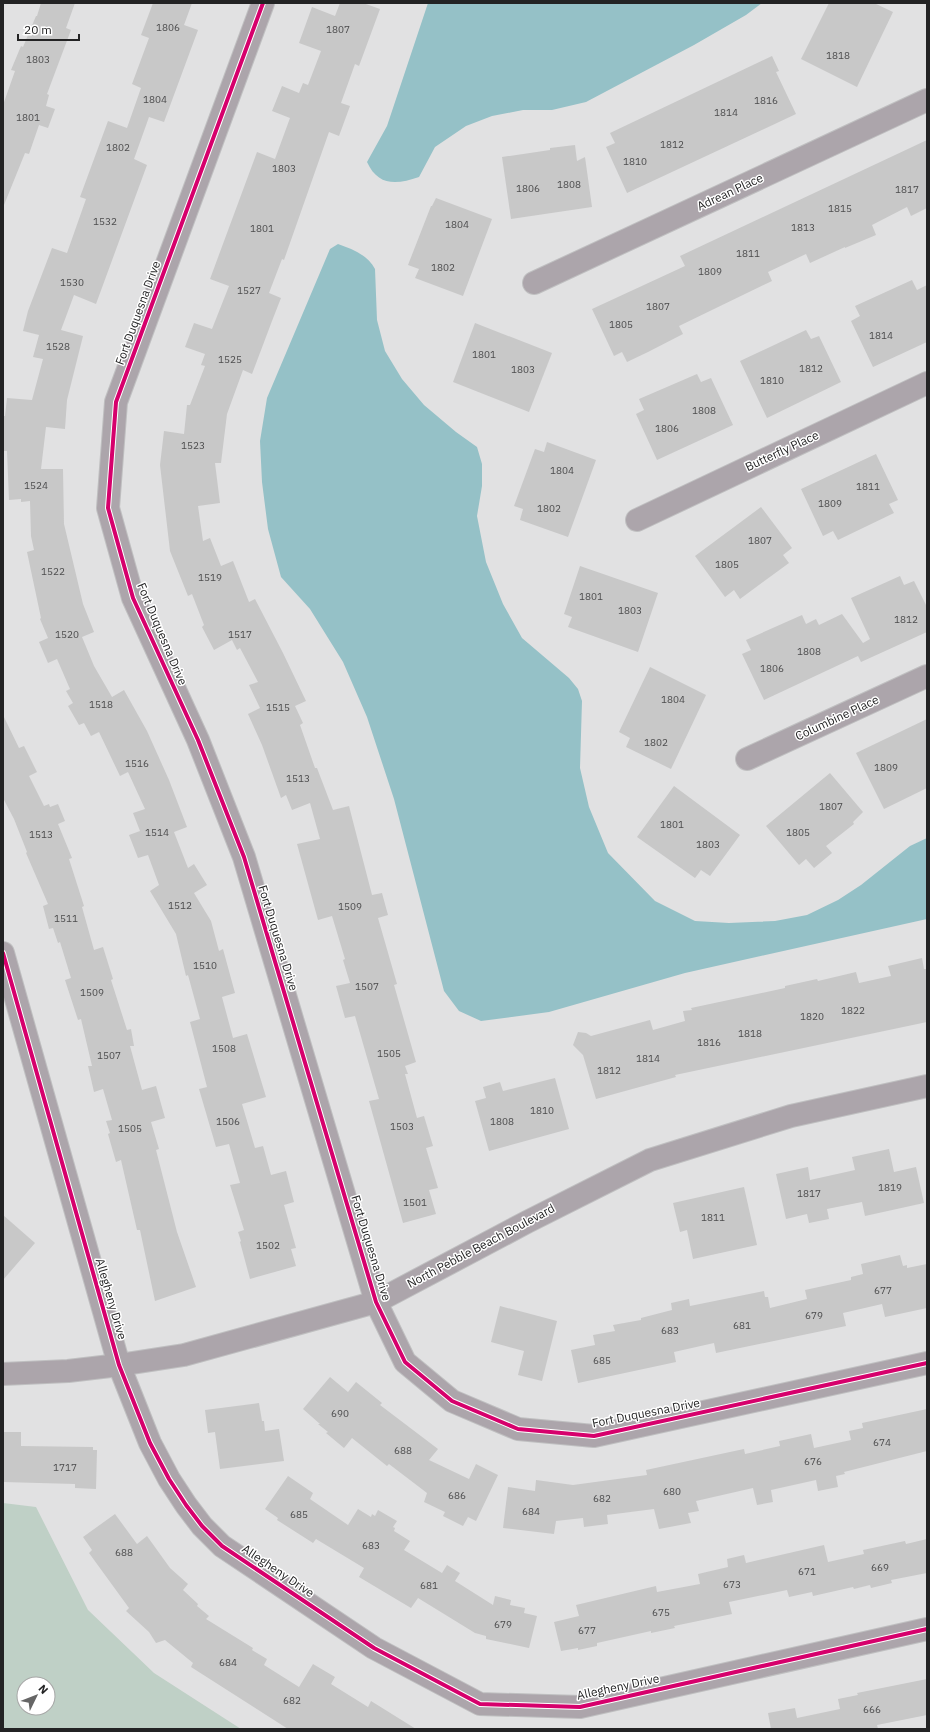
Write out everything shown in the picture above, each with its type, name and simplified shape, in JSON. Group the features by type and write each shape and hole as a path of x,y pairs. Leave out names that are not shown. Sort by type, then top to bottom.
{"street":[{"name":"Fort Duquesna Drive","path":"263,3 116,402 108,508 133,598 198,740 244,857 376,1302 405,1362 452,1401 518,1430 594,1436 927,1363"},
{"name":"Adrean Place","path":"534,283 927,100"},
{"name":"Butterfly Place","path":"638,520 927,383"},
{"name":"Columbine Place","path":"747,759 927,676"},
{"name":"Allegheny Drive","path":"3,953 119,1366 150,1443 169,1479 202,1526 222,1546 374,1648 480,1704 580,1707 927,1629"},
{"name":"North Pebble Beach Boulevard","path":"3,1374 68,1371 119,1366 184,1355 376,1302 526,1222 650,1160 791,1116 927,1086"}],"green space":[{"path":"3,1503 36,1507 88,1610 154,1673 241,1729 3,1729"}],"water":[{"path":"428,3 762,3 746,15 694,45 586,102 552,110 523,110 492,116 466,126 435,147 419,177 411,180 388,182 377,176 371,170 367,162 387,126"},
{"path":"338,244 354,250 364,256 375,269 377,320 385,351 402,379 424,405 456,432 477,447 482,464 482,486 477,516 486,562 503,604 522,638 569,678 578,689 582,701 580,768 589,807 608,853 655,901 695,921 729,923 775,921 807,915 838,900 861,885 910,846 927,838 927,919 685,973 549,1012 481,1021 459,1011 444,991 394,799 367,717 343,662 310,609 281,577 268,529 262,482 260,441 267,398 330,249"}],"building":[{"path":"41,3 75,3 66,28 71,30 47,94 49,95 46,106 55,109 48,128 39,125 29,154 25,153 4,205 3,105 15,71 11,70 21,46 23,47 37,16"},
{"path":"153,3 192,3 184,25 198,30 164,122 149,117 134,159 147,165 96,304 74,295 61,330 83,336 67,400 65,429 46,427 41,469 63,469 64,524 83,604 94,632 82,637 94,666 112,697 124,690 147,731 169,780 187,827 174,832 188,868 194,864 207,885 194,893 211,921 219,951 223,949 235,993 222,997 233,1038 247,1034 266,1097 242,1104 255,1148 263,1146 271,1175 286,1171 294,1202 284,1205 296,1248 291,1249 296,1266 250,1279 238,1232 244,1230 230,1185 240,1183 229,1144 216,1147 199,1089 207,1087 190,1022 200,1019 188,975 186,976 176,934 150,891 159,885 148,855 138,858 129,835 140,831 133,813 145,809 128,772 120,776 99,732 91,736 84,723 79,725 68,706 73,703 66,691 70,689 57,659 48,663 39,642 48,638 40,619 27,552 34,550 31,536 30,501 21,502 21,499 9,500 7,451 3,451 3,416 5,416 7,398 32,400 43,359 33,357 39,335 23,331 28,311 52,248 67,253 86,199 80,197 108,121 127,128 141,88 132,84 149,38 141,35"},
{"path":"340,3 363,3 380,9 359,66 355,64 341,103 350,106 339,136 329,132 284,260 282,259 269,293 281,298 252,374 243,370 227,414 221,463 215,463 220,503 198,506 203,541 210,538 221,566 233,561 249,602 255,599 306,701 295,706 303,723 300,725 315,768 317,768 333,810 349,806 372,895 382,893 388,915 378,918 397,984 394,985 416,1062 405,1066 408,1074 405,1074 417,1118 424,1116 433,1146 426,1148 438,1188 429,1190 436,1214 403,1223 369,1101 379,1099 355,1016 345,1018 336,986 350,983 343,960 345,959 332,916 318,920 297,844 320,839 310,803 292,810 286,795 281,798 262,745 248,714 260,708 249,685 258,682 240,648 237,650 232,640 214,650 202,627 204,625 192,594 188,596 170,551 160,465 164,431 184,434 187,405 190,405 205,366 201,365 205,354 185,347 194,323 212,329 229,286 210,279 257,152 275,159 290,118 272,111 282,86 299,93 303,83 308,85 321,51 299,43 312,7 335,16"},
{"path":"829,3 874,3 893,12 857,87 801,59"},
{"path":"772,56 779,71 776,72 796,114 627,193 606,147 615,143 610,133"},
{"path":"927,140 927,208 911,216 907,207 872,225 876,235 810,263 806,254 768,272 772,281 679,326 683,334 627,362 622,352 614,356 592,309 685,266 680,256"},
{"path":"575,145 577,161 585,157 592,207 511,219 502,157"},
{"path":"436,198 492,219 463,296 415,278 419,269 408,265 431,206"},
{"path":"912,280 917,290 927,285 927,342 873,367 851,321 860,316 855,306"},
{"path":"475,323 552,353 529,412 453,382"},
{"path":"806,330 811,339 819,336 841,382 767,418 740,361"},
{"path":"697,374 701,382 711,378 733,425 657,460 636,414 644,410 639,399"},
{"path":"547,442 596,460 568,537 520,520 523,509 514,506 535,449 544,452"},
{"path":"876,454 898,500 889,504 894,513 838,540 833,531 823,536 801,489"},
{"path":"761,507 792,548 783,555 789,563 740,599 734,590 725,597 695,556"},
{"path":"580,566 658,593 638,652 568,627 572,617 564,614"},
{"path":"900,576 904,585 914,581 927,607 927,632 861,662 858,656 764,700 742,654 751,650 746,640 802,615 806,624 816,619 819,625 842,614 863,643 870,639 851,598"},
{"path":"650,667 706,695 671,769 626,747 630,738 619,732"},
{"path":"3,715 19,748 24,746 37,772 29,776 44,806 49,804 50,807 58,804 65,821 58,824 72,858 69,859 84,906 82,907 94,950 103,947 113,979 111,980 127,1030 131,1029 134,1046 130,1046 142,1090 156,1086 165,1118 151,1122 159,1149 156,1150 177,1232 196,1287 155,1301 140,1230 137,1230 121,1160 116,1162 108,1134 110,1133 106,1121 112,1120 103,1089 94,1092 88,1066 92,1066 81,1019 78,1020 65,980 71,978 60,942 58,943 53,928 49,929 43,906 48,904 26,853 27,852 14,819 3,798"},
{"path":"927,719 927,788 884,809 856,753"},
{"path":"830,773 863,812 853,822 854,824 826,846 832,853 814,868 806,859 799,865 766,826"},
{"path":"674,786 740,835 710,876 701,870 695,878 637,837"},
{"path":"922,958 924,969 927,969 927,1022 675,1075 676,1077 596,1099 583,1055 573,1045 578,1032 586,1033 591,1036 650,1020 653,1030 685,1021 683,1011 692,1010 691,1008 785,988 785,986 817,979 818,981 856,972 859,983 891,976 888,966"},
{"path":"555,1078 569,1129 489,1151 475,1101 486,1098 483,1087 500,1082 503,1091"},
{"path":"889,1149 894,1172 916,1167 924,1203 865,1216 862,1202 827,1209 829,1219 809,1223 807,1214 786,1219 776,1174 808,1167 810,1180 855,1170 852,1157"},
{"path":"744,1187 757,1245 693,1259 687,1230 680,1232 673,1203"},
{"path":"3,1215 35,1243 3,1280"},
{"path":"900,1255 903,1266 907,1265 907,1268 927,1264 927,1308 885,1317 882,1304 843,1313 846,1326 716,1353 714,1343 674,1352 676,1362 578,1383 571,1350 595,1345 593,1335 615,1331 613,1325 641,1320 641,1318 672,1310 671,1303 689,1299 690,1306 764,1291 765,1297 768,1297 770,1308 807,1299 805,1290 851,1280 851,1277 863,1274 861,1264"},
{"path":"500,1306 557,1321 542,1381 518,1375 524,1351 491,1342"},
{"path":"330,1377 348,1392 356,1382 382,1403 380,1405 438,1449 429,1460 469,1479 476,1464 498,1475 476,1521 468,1517 463,1526 443,1516 445,1512 424,1502 427,1493 389,1464 387,1466 352,1438 344,1448 326,1433 328,1432 303,1409"},
{"path":"259,1403 265,1431 279,1429 284,1461 220,1469 215,1432 208,1433 205,1410"},
{"path":"927,1409 927,1451 844,1472 845,1474 836,1476 838,1487 818,1491 816,1480 771,1490 773,1502 757,1505 753,1488 696,1501 699,1511 688,1513 691,1523 659,1529 654,1509 607,1515 608,1524 584,1527 583,1518 556,1521 554,1534 503,1528 508,1487 535,1491 536,1480 573,1485 647,1475 646,1470 744,1449 745,1454 780,1446 779,1441 811,1434 814,1448 851,1440 849,1431 863,1428 862,1423"},
{"path":"3,1432 21,1432 21,1446 93,1447 93,1450 97,1450 96,1489 75,1488 75,1484 3,1482"},
{"path":"288,1476 313,1493 310,1499 348,1525 358,1509 371,1517 372,1514 375,1516 378,1510 397,1521 393,1527 395,1528 394,1531 410,1541 404,1550 442,1573 447,1565 460,1573 455,1581 493,1605 495,1596 511,1600 510,1605 525,1608 524,1613 537,1616 529,1648 486,1639 486,1636 475,1633 418,1598 411,1608 359,1577 364,1568 316,1539 313,1543 277,1520 278,1518 265,1509"},
{"path":"115,1514 137,1544 147,1536 170,1568 188,1584 183,1590 198,1604 197,1606 209,1616 206,1619 253,1648 252,1650 267,1659 264,1665 299,1687 313,1664 335,1677 331,1684 368,1707 371,1701 416,1729 288,1729 191,1667 193,1663 165,1640 156,1643 149,1632 126,1611 129,1608 89,1553 92,1550 83,1537"},
{"path":"927,1539 927,1573 891,1580 892,1583 871,1588 870,1585 854,1589 853,1587 813,1596 812,1592 789,1597 787,1590 729,1602 732,1614 674,1626 675,1628 651,1633 651,1631 597,1643 597,1646 578,1650 578,1648 561,1651 554,1622 579,1616 576,1605 656,1586 657,1592 700,1584 698,1574 728,1567 727,1559 744,1555 746,1563 824,1545 828,1562 864,1554 863,1550 905,1541 906,1544"},
{"path":"927,1679 927,1715 877,1725 878,1729 771,1729 768,1713 795,1708 797,1718 840,1709 838,1699 858,1695 857,1693"}],"cycle path":[{"path":"263,3 116,402 108,508 133,598 198,740 244,857 376,1302 405,1362 452,1401 518,1429 594,1436 927,1363"},
{"path":"3,953 119,1365 150,1443 169,1479 202,1526 222,1546 374,1648 480,1704 580,1707 927,1629"}]}
